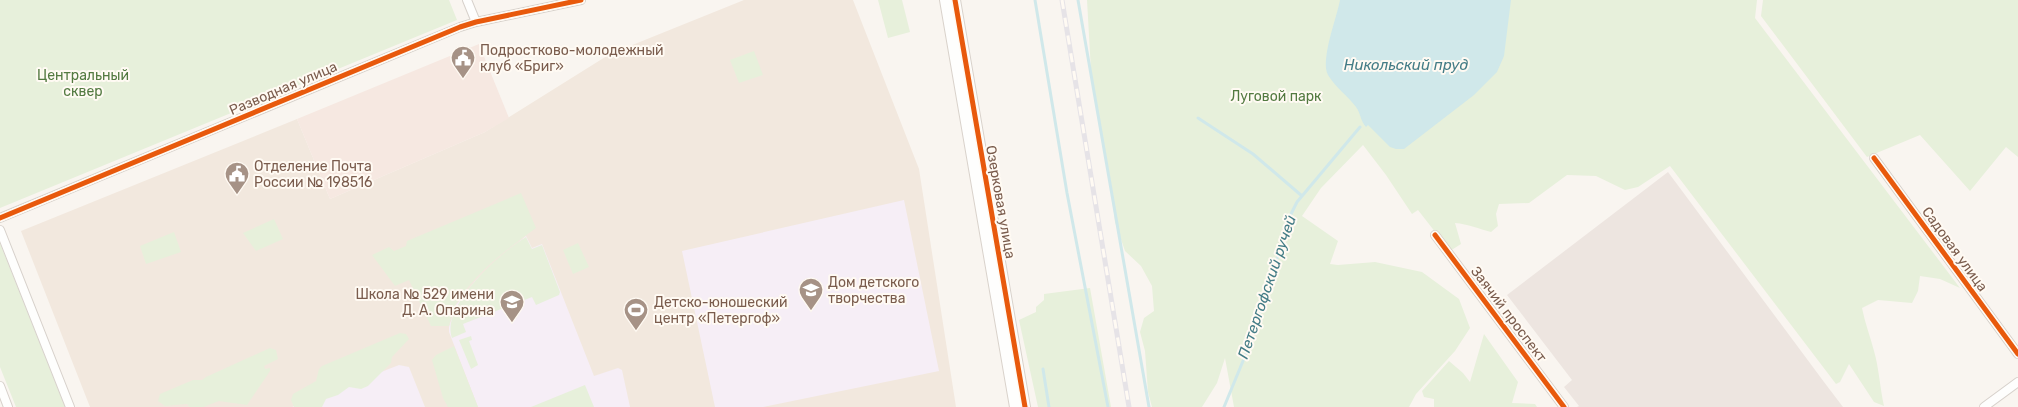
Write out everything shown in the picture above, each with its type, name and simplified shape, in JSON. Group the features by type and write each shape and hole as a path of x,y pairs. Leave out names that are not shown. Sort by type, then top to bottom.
{"street":[{"path":"467,0 476,22"},
{"name":"Разводная улица","path":"0,218 476,22 581,0"},
{"name":"Озерковая улица","path":"945,0 1015,407"},
{"name":"Озерковая улица","path":"955,0 1025,407"},
{"name":"Садовая улица","path":"1874,158 2018,354"},
{"path":"0,230 70,407"},
{"name":"Заячий проспект","path":"1435,235 1564,407"},
{"path":"1984,407 2018,382"},
{"path":"0,386 8,407"}],"shaded area":[{"path":"744,0 853,0 919,169 956,407 90,407 21,231 297,119 330,199 485,132 610,54"},
{"path":"479,44 509,118 485,132 330,199 297,119"},
{"path":"1668,172 1843,407 1577,407 1579,406 1564,387 1572,380 1507,295"},
{"name":"Дом детского творчества","path":"904,200 939,371 763,407 715,407 682,251"},
{"name":"Школа № 529 имени Д. А. Опарина","path":"526,236 532,248 542,244 594,376 618,368 622,370 630,407 478,407 449,332 449,327 456,305 475,281"},
{"path":"399,365 409,367 425,407 292,407"}],"green space":[{"name":"Центральный сквер","path":"0,0 449,0 457,20 0,208"},
{"path":"878,0 902,0 910,32 888,38"},
{"name":"Луговой парк","path":"1087,0 1757,0 1755,18 1960,288 1940,279 1920,276 1918,291 1912,303 1878,300 1862,308 1876,358 1884,406 1874,402 1849,364 1840,382 1836,384 1670,166 1638,187 1625,190 1596,176 1567,175 1529,203 1499,204 1496,214 1498,226 1491,232 1455,223 1461,244 1450,251 1418,210 1412,214 1363,145 1321,188 1302,216 1338,241 1330,264 1375,262 1422,272 1459,299 1470,328 1455,351 1416,394 1409,407 1234,407 1225,358 1217,383 1202,407 1152,407 1148,392 1145,351 1140,332 1144,318 1154,311 1152,286 1141,266 1125,251 1115,222 1111,184 1091,71"},
{"path":"1763,0 2018,0 2018,157 2006,147 1970,191 1920,135 1867,157 1761,16"},
{"path":"754,51 763,75 739,83 730,60"},
{"path":"521,193 536,228 503,253 472,282 455,306 449,326 431,326 409,280 395,286 372,255 389,247 394,251 406,246 407,241"},
{"path":"274,219 283,239 256,251 243,233"},
{"path":"174,232 181,252 146,264 140,246"},
{"path":"526,237 532,249 542,245 560,292 559,295 536,305 532,297 463,324 466,332 452,338 451,325 455,311 464,296 488,267"},
{"path":"0,243 65,407 16,407 0,367"},
{"path":"578,243 589,267 573,274 563,250"},
{"path":"1090,288 1111,407 1038,407 1019,320 1036,312 1036,307 1044,300 1044,294"},
{"path":"400,333 406,334 409,339 392,357 391,363 368,386 361,389 349,387 338,395 326,399 322,407 294,407 291,400 293,394 316,381 319,369 322,366"},
{"path":"1484,334 1518,382 1512,403 1535,404 1537,407 1434,407 1434,399 1424,397 1422,391 1449,361 1470,382"},
{"path":"471,336 472,340 469,341 478,365 471,369 459,340"},
{"path":"454,346 478,407 448,407 443,398 432,360 436,355"},
{"path":"270,348 276,350 278,359 264,366 265,369 270,368 270,371 247,405 219,401 203,407 190,407 187,404 165,406 158,401 160,394 193,380 202,380"},
{"path":"585,385 594,407 531,407"}],"water":[{"name":"Никольский пруд","path":"1340,0 1511,0 1504,56 1497,72 1474,95 1404,149 1390,147 1368,125 1366,127 1356,107 1328,75 1326,68 1327,49"}],"waterway":[{"path":"1035,0 1067,193 1108,407"},
{"path":"1078,0 1149,407"},
{"path":"1198,118 1253,154 1302,196"},
{"name":"Петергофский ручей","path":"1224,407 1250,344 1281,246 1285,226 1297,202 1360,127"},
{"path":"1043,369 1049,407"}],"railway":[{"path":"1062,0 1129,407"}],"cycle path":[{"path":"0,218 460,27 581,0"},
{"path":"955,0 1025,407"},
{"path":"1874,158 2018,354"},
{"path":"1435,235 1564,407"}],"place":[{"name":"Подростково-молодежный клуб «Бриг»","path":"463,79"},
{"name":"Отделение Почта России № 198516","path":"237,195"},
{"name":"Дом детского творчества","path":"811,311"},
{"name":"Школа № 529 имени Д. А. Опарина","path":"512,323"},
{"name":"Детско-юношеский центр «Петергоф»","path":"636,331"}]}
